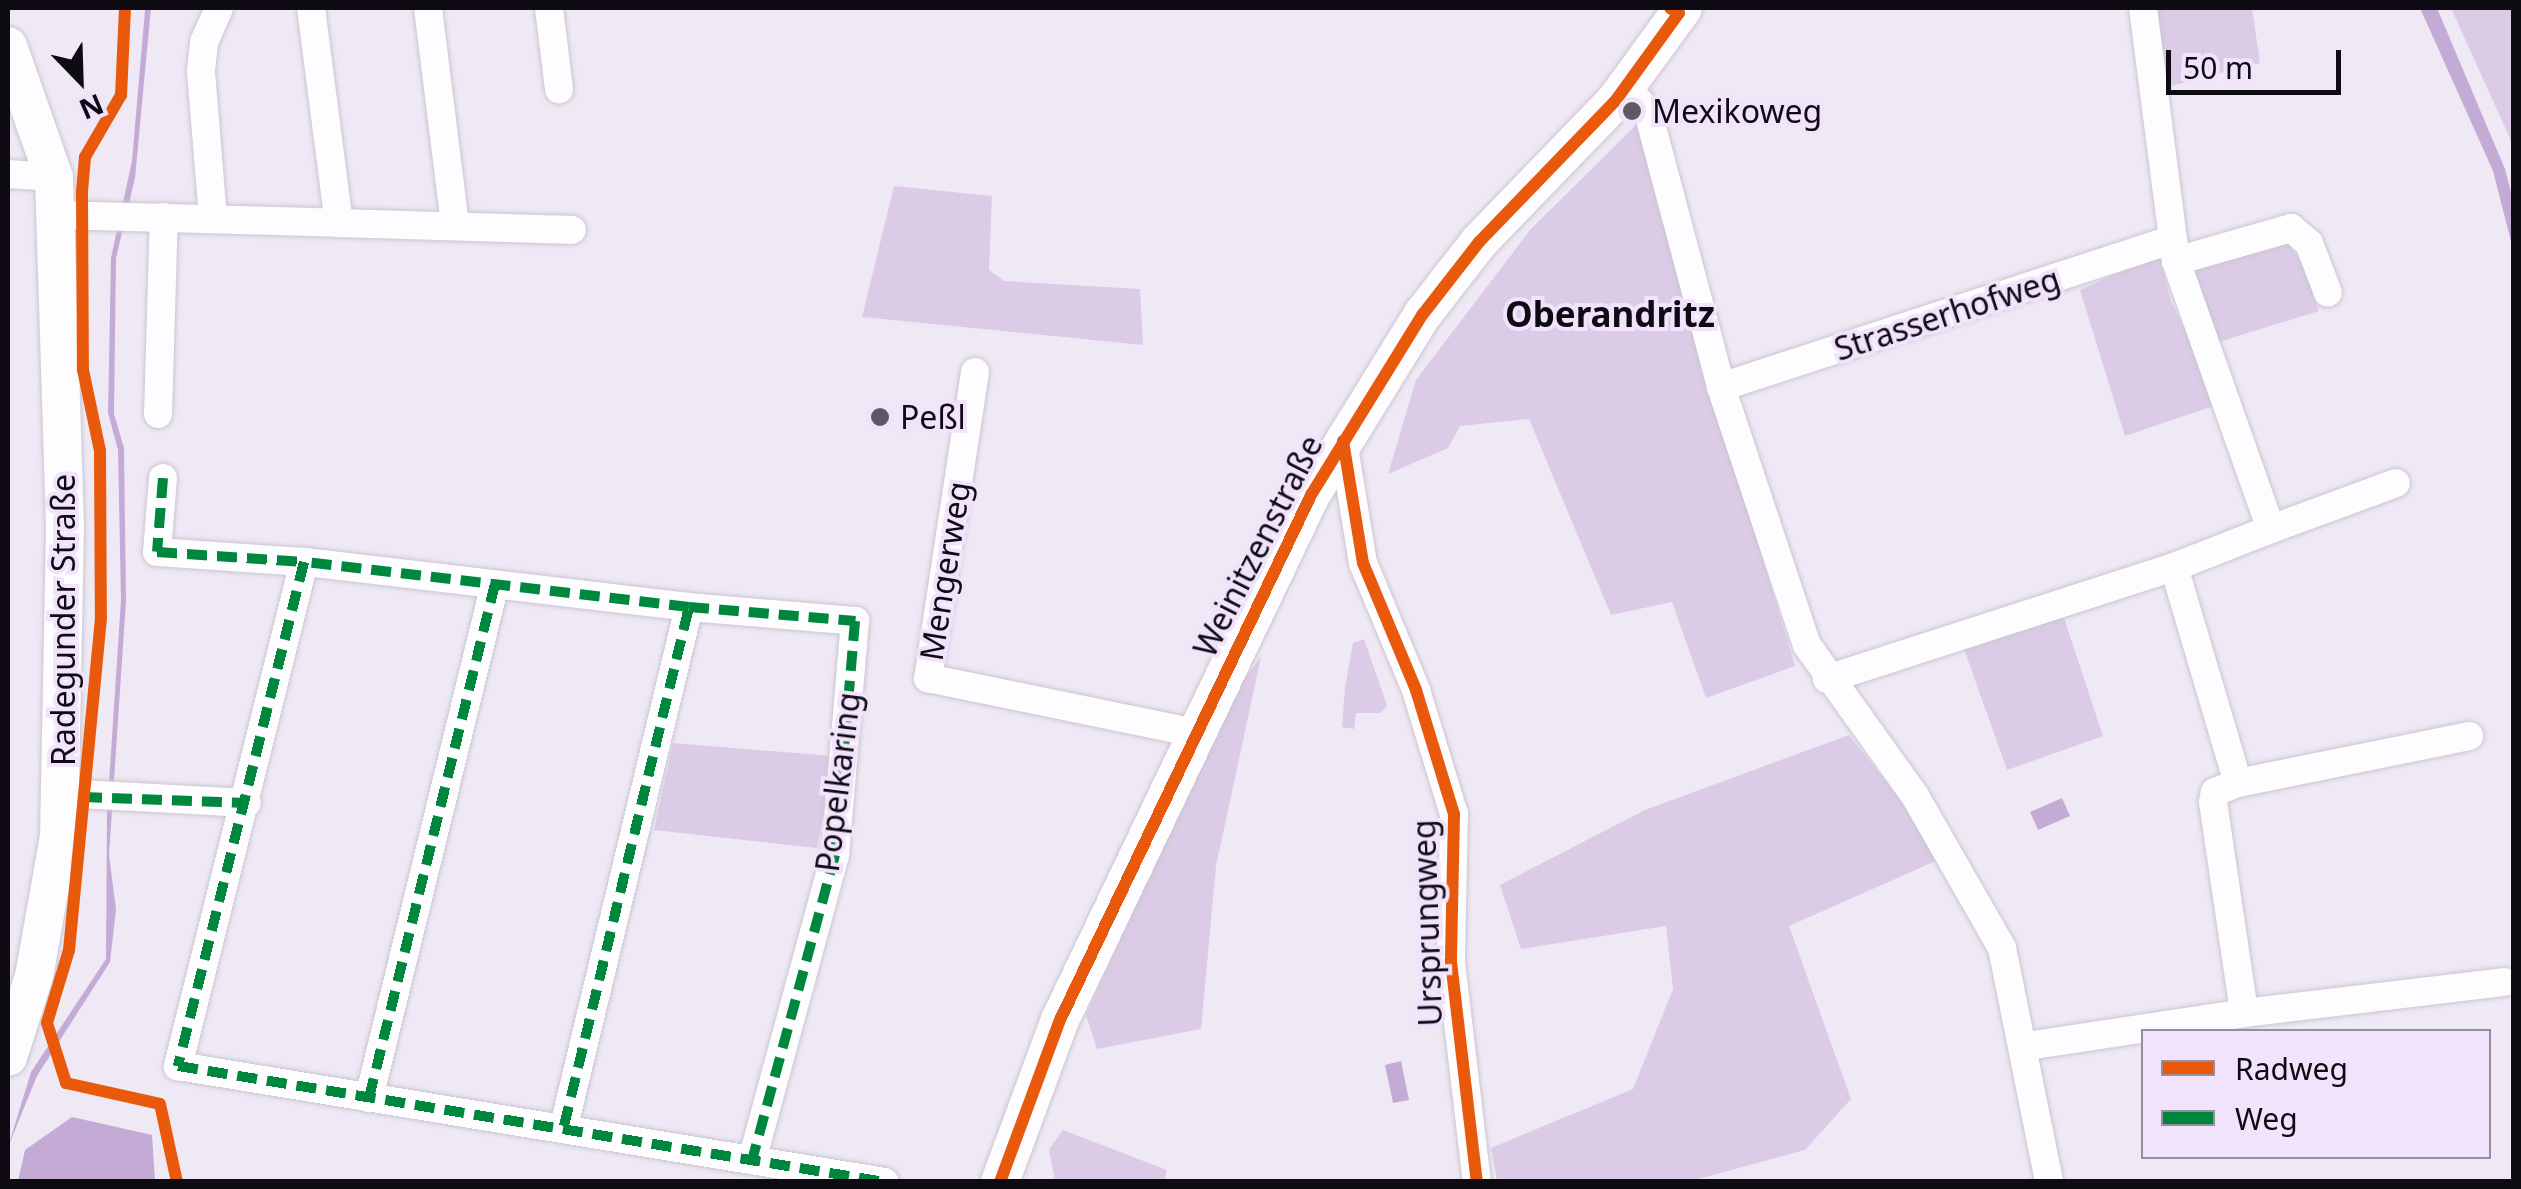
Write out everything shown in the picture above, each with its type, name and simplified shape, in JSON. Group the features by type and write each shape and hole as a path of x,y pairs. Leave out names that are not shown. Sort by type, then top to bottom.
{"main road":[{"name":"Weinitzenstraße","path":"1000,1182 1060,1020 1278,557 1343,441 1423,314 1480,242 1627,86 1677,9"},
{"name":"Radegunder Straße","path":"8,46 54,177 58,215 74,795 21,977 8,1057"}],"street":[{"path":"213,218 201,71 204,42 219,8"},
{"path":"311,8 338,223"},
{"path":"428,8 455,225"},
{"path":"549,8 560,89"},
{"path":"2143,8 2174,251 2271,529"},
{"path":"1627,86 1648,112 1721,387 1784,594 1827,679 1915,796 2002,948 2026,1046 2050,1182"},
{"path":"8,174 54,177"},
{"path":"58,215 572,230"},
{"path":"153,216 158,414"},
{"name":"Strasserhofweg","path":"1721,387 2174,251 2291,228 2309,243 2328,293"},
{"name":"Mengerweg","path":"975,372 928,678 1195,734"},
{"name":"Ursprungweg","path":"1343,441 1370,581 1416,690 1454,814 1450,962 1477,1182"},
{"name":"Popelkaring","path":"162,478 157,552 304,562 689,607 855,621 835,856 752,1160"},
{"path":"1827,679 2174,567 2396,483"},
{"path":"304,562 247,803 178,1066 564,1126 885,1182"},
{"path":"2174,567 2238,783"},
{"path":"370,1098 495,584"},
{"path":"564,1126 689,607"},
{"path":"2244,1013 2212,802 2215,792 2238,783 2469,736"},
{"path":"74,795 130,801 247,803"},
{"path":"2026,1046 2244,1013 2504,982"}],"shaded area":[{"path":"151,8 135,178 116,258 114,414 124,448 126,601 109,855 116,909 110,962 37,1076 8,1147 31,1072 106,959 107,813 121,600 118,450 108,413 111,258 132,161 145,10"},
{"path":"2152,8 2252,8 2260,63 2163,88"},
{"path":"2420,8 2437,8 2505,169 2513,200 2513,249 2493,171"},
{"path":"2451,8 2513,8 2513,145"},
{"path":"1641,120 1711,388 1795,666 1706,698 1672,602 1611,615 1529,419 1460,426 1448,448 1388,474 1416,380 1530,230"},
{"path":"894,186 992,196 989,270 1004,281 1140,289 1143,345 862,317"},
{"path":"2287,243 2302,262 2319,311 2209,345 2189,268"},
{"path":"2148,259 2160,259 2171,301 2220,404 2125,436 2080,290"},
{"path":"2063,615 2103,736 2007,770 1964,649"},
{"path":"1364,639 1387,705 1381,713 1356,713 1354,729 1342,727 1353,643"},
{"path":"1261,657 1216,866 1201,1029 1097,1049 1086,1015 1232,695"},
{"path":"1849,735 1910,812 1938,860 1789,926 1851,1099 1805,1150 1691,1181 1497,1181 1491,1148 1633,1089 1673,989 1666,926 1521,949 1500,885 1645,810"},
{"path":"673,743 833,756 817,848 654,830"},
{"path":"2062,798 2070,816 2038,830 2030,812"},
{"path":"1401,1061 1409,1100 1393,1103 1385,1065"},
{"path":"72,1117 152,1135 155,1181 18,1181 25,1150"},
{"path":"1063,1130 1167,1170 1164,1181 1055,1181 1049,1149"}],"marked path":[{"path":"163,478 157,552 304,562"},
{"path":"564,1126 689,607 304,562 178,1066 885,1182"},
{"path":"369,1098 495,584"},
{"path":"689,607 855,621 835,855 752,1160"},
{"path":"82,797 247,803"}],"cycle path":[{"path":"125,8 121,95 85,157 82,194 83,370 100,451 101,618 69,950 47,1023 66,1083 160,1104 177,1182"},
{"path":"1000,1182 1060,1020 1311,495 1423,314 1479,242 1616,100 1679,13 1670,8"},
{"path":"1343,441 1363,563 1416,690 1454,814 1451,962 1477,1182"}],"place":[{"name":"Mexikoweg","path":"1632,111"},
{"name":"Peßl","path":"880,417"}],"district":[{"name":"Oberandritz","path":"1610,314"}]}
